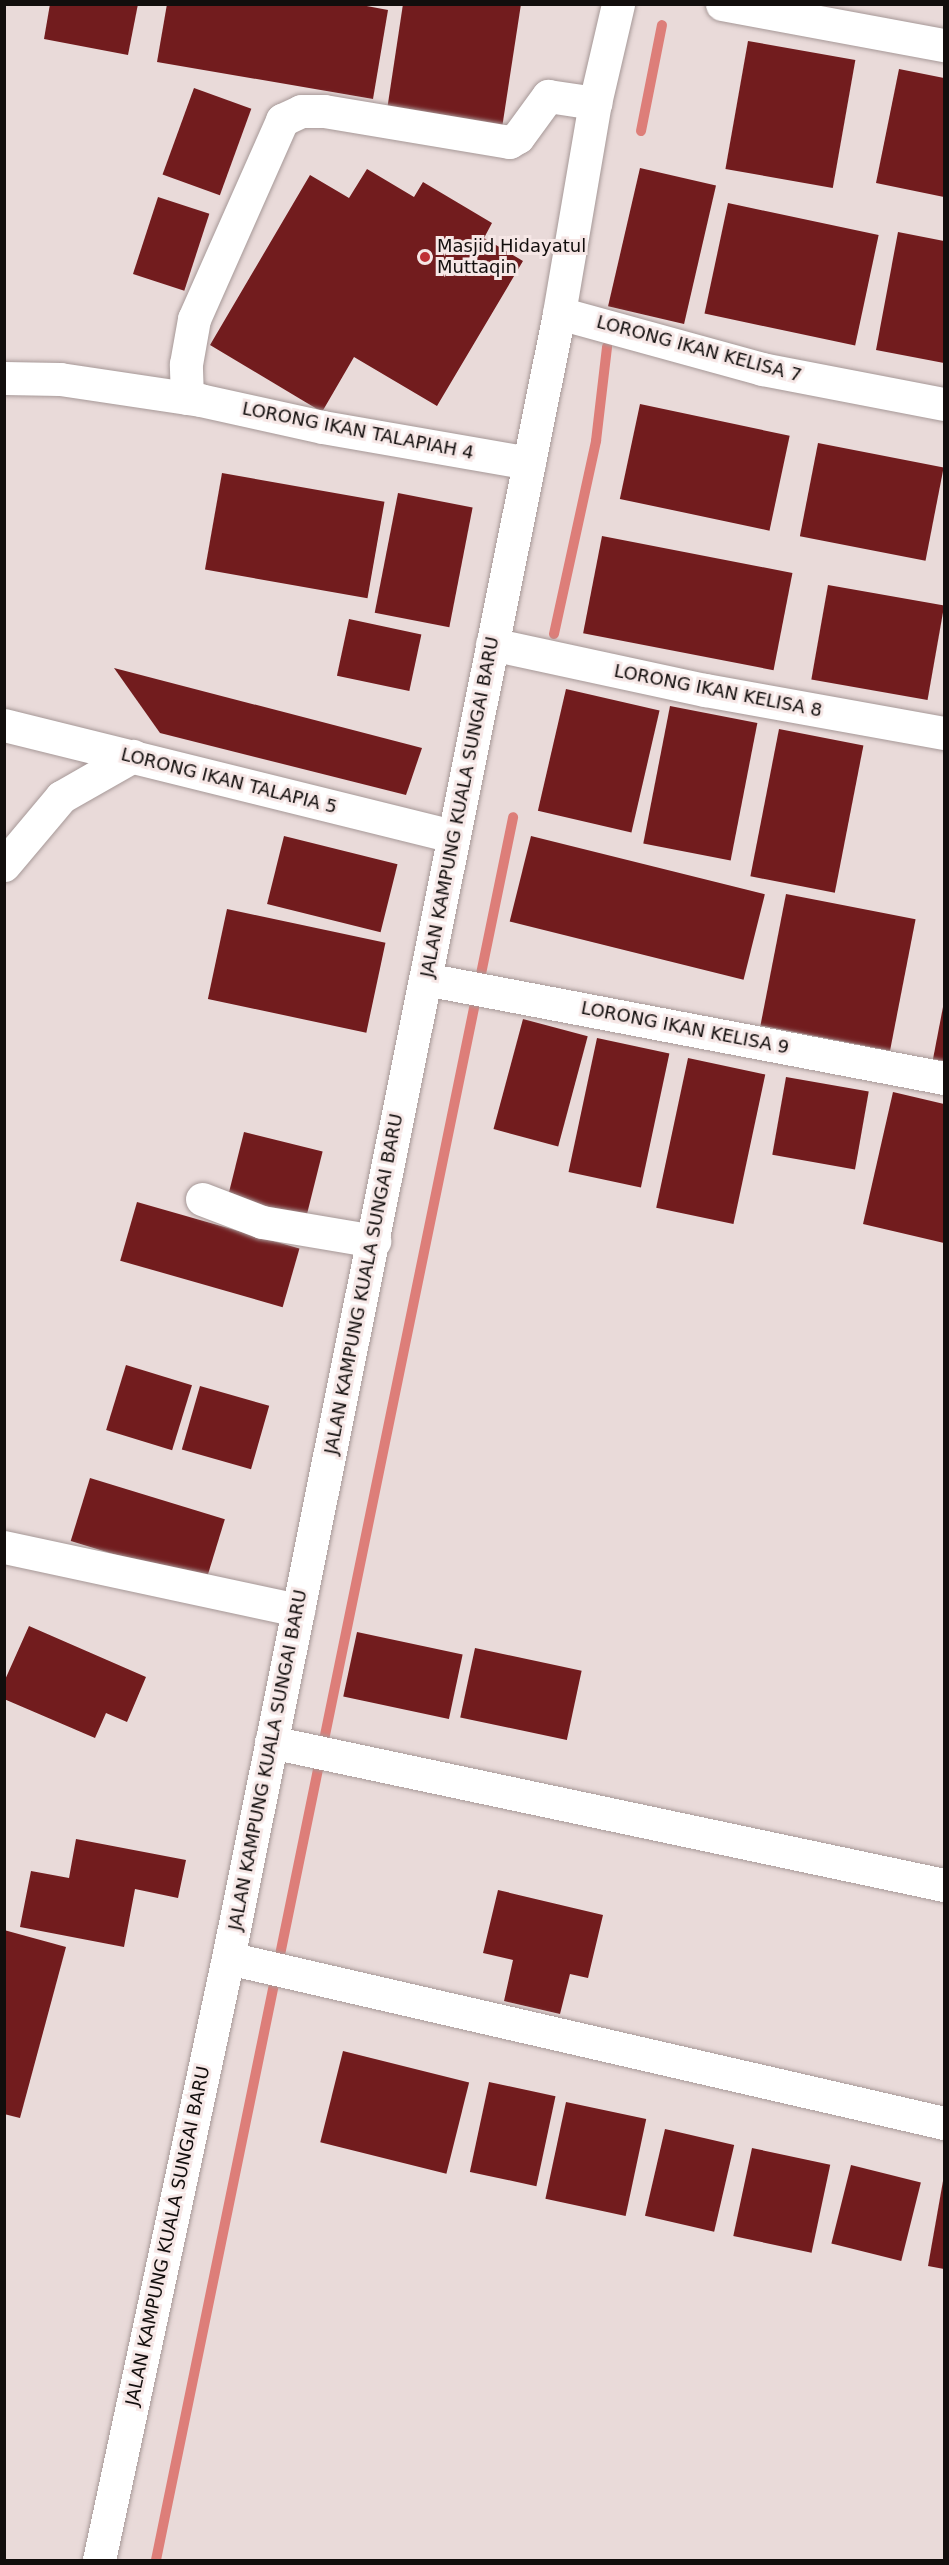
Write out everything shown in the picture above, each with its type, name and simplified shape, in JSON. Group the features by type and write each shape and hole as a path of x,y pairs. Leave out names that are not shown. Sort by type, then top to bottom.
{"street":[{"name":"JALAN KAMPUNG KUALA SUNGAI BARU","path":"99,2560 239,1960 281,1745 298,1610 560,313 595,103 618,4"},
{"path":"722,4 945,45"},
{"path":"187,398 186,364 194,319 282,120 301,111 324,111 509,142 518,137 548,96 595,103"},
{"name":"LORONG IKAN KELISA 7","path":"560,313 762,369 945,404"},
{"name":"LORONG IKAN TALAPIAH 4","path":"4,378 60,379 187,398 529,463"},
{"name":"LORONG IKAN KELISA 8","path":"492,644 705,690 945,733"},
{"name":"LORONG IKAN TALAPIA 5","path":"4,725 454,836"},
{"path":"4,865 61,797 133,756"},
{"name":"LORONG IKAN KELISA 9","path":"425,979 945,1078"},
{"path":"202,1199 262,1222 374,1241"},
{"path":"4,1547 298,1610"},
{"path":"281,1745 945,1886"},
{"path":"239,1960 945,2123"}],"building":[{"path":"50,4 138,4 128,55 44,39"},
{"path":"167,4 356,4 388,10 373,99 157,62"},
{"path":"403,4 521,4 502,128 387,110"},
{"path":"748,41 855,60 833,188 725,169"},
{"path":"899,69 944,78 944,197 876,183"},
{"path":"194,88 251,109 220,195 163,174"},
{"path":"640,168 716,186 684,324 608,306"},
{"path":"367,169 414,197 423,182 492,223 484,238 523,261 437,406 354,357 322,412 210,345 310,175 349,198"},
{"path":"158,197 209,214 184,291 133,274"},
{"path":"728,203 879,235 855,346 705,314"},
{"path":"898,232 944,241 944,363 876,350"},
{"path":"640,404 790,436 769,531 620,499"},
{"path":"818,443 944,467 926,561 800,536"},
{"path":"222,473 384,502 367,598 205,570"},
{"path":"398,493 473,508 449,627 375,613"},
{"path":"602,536 792,573 774,670 583,633"},
{"path":"828,585 944,605 928,700 811,680"},
{"path":"349,619 421,634 409,691 337,676"},
{"path":"114,668 422,748 406,795 160,733"},
{"path":"566,689 660,711 631,832 538,811"},
{"path":"670,706 757,723 731,860 643,843"},
{"path":"779,729 863,745 835,893 750,876"},
{"path":"284,836 398,864 381,932 267,904"},
{"path":"531,836 765,894 744,980 510,921"},
{"path":"786,894 916,919 890,1051 760,1026"},
{"path":"227,909 385,943 366,1033 208,999"},
{"path":"944,1007 944,1061 933,1059"},
{"path":"523,1019 588,1036 558,1146 493,1129"},
{"path":"597,1038 669,1053 641,1187 569,1172"},
{"path":"688,1058 765,1074 733,1224 656,1208"},
{"path":"786,1077 869,1092 855,1169 772,1155"},
{"path":"893,1092 944,1104 944,1243 863,1224"},
{"path":"244,1132 323,1152 305,1220 227,1201"},
{"path":"137,1202 299,1249 283,1307 120,1261"},
{"path":"126,1365 192,1385 172,1450 106,1430"},
{"path":"200,1386 269,1406 251,1469 182,1449"},
{"path":"90,1478 225,1519 206,1582 71,1541"},
{"path":"29,1626 146,1677 127,1722 106,1713 95,1738 4,1699 4,1682"},
{"path":"357,1632 463,1654 449,1719 343,1697"},
{"path":"475,1648 582,1671 567,1740 460,1717"},
{"path":"76,1839 186,1860 178,1898 135,1889 124,1947 20,1927 31,1871 69,1878"},
{"path":"498,1890 603,1915 588,1978 570,1974 560,2014 504,2001 513,1960 483,1953"},
{"path":"4,1930 66,1947 20,2118 4,2114"},
{"path":"343,2051 469,2082 446,2174 320,2142"},
{"path":"489,2082 556,2096 536,2186 470,2172"},
{"path":"566,2102 646,2119 626,2216 545,2199"},
{"path":"665,2129 734,2145 714,2232 645,2216"},
{"path":"752,2148 830,2165 812,2253 733,2236"},
{"path":"851,2165 921,2182 901,2261 831,2244"},
{"path":"944,2181 944,2269 928,2266"}],"waterway":[{"path":"641,131 662,25"},
{"path":"554,634 596,441 607,347"},
{"path":"156,2560 513,817"}],"place":[{"name":"Masjid Hidayatul Muttaqin","path":"425,257"}]}
